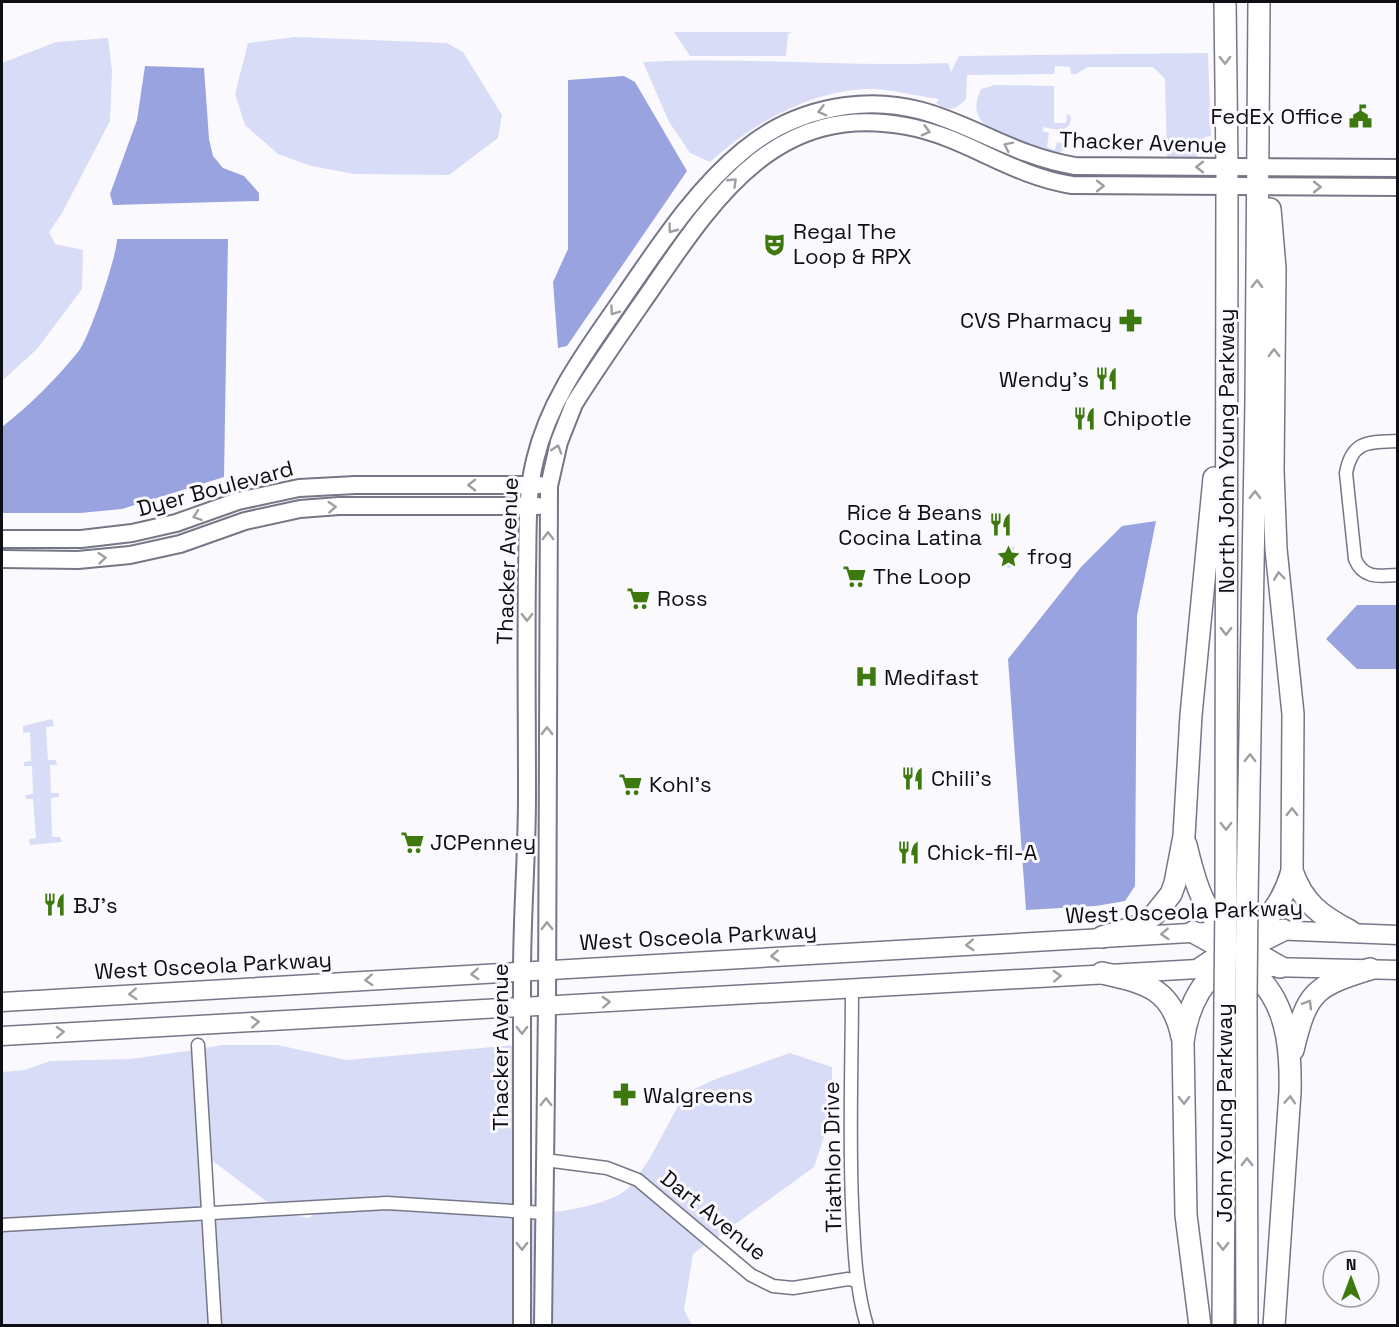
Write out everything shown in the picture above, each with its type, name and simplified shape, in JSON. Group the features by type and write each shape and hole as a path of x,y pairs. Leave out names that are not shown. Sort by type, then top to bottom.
{"highway":[{"name":"North John Young Parkway","path":"1225,2 1227,177 1226,900"},
{"name":"North John Young Parkway","path":"1247,900 1261,180 1259,2"},
{"path":"1183,1042 1191,1006 1198,992 1286,893 1292,871 1293,714 1276,549 1273,471 1275,268 1261,180"},
{"path":"1102,937 1138,926 1163,906 1175,883 1184,836 1191,715 1219,425 1226,299"},
{"path":"1184,836 1196,886 1203,903 1233,952 1264,984 1277,1004 1287,1031 1291,1059"},
{"path":"1292,871 1305,900 1325,918 1350,931"},
{"name":"John Young Parkway","path":"1222,1326 1226,900"},
{"name":"John Young Parkway","path":"1247,900 1247,1326"},
{"path":"1233,952 1283,930"},
{"path":"1193,932 1233,952 1280,967"},
{"path":"1274,1326 1291,1059 1300,1019 1314,994 1336,979 1370,969"},
{"path":"1102,973 1137,981 1163,995 1178,1019 1183,1042 1186,1215 1200,1326"}],"main road":[{"name":"West Osceola Parkway","path":"1283,930 1350,931 1398,935"},
{"name":"West Osceola Parkway","path":"2,1002 1193,932"},
{"path":"2,1036 1102,973 1233,952"},
{"path":"1280,967 1398,970"}],"street":[{"name":"Thacker Avenue","path":"522,1326 522,971 527,799 526,666 529,506 541,436 561,390 679,221 729,164 763,137 788,122 823,110 880,104 911,107 967,126 1040,159 1093,167 1261,180"},
{"name":"Thacker Avenue","path":"545,1160 549,486 559,442 574,404 608,353 714,201 755,162 799,137 830,126 856,123 905,126 929,131 965,145 1013,170 1052,182 1072,185 1227,177"},
{"path":"965,145 967,126"},
{"path":"1072,185 1077,174 1093,167"},
{"path":"1261,180 1398,168"},
{"path":"1261,180 1398,187"},
{"path":"592,343 608,353"},
{"path":"1398,441 1371,442 1361,445 1348,462 1346,473 1355,559 1359,568 1372,576 1398,576"},
{"name":"Dyer Boulevard","path":"2,539 81,539 157,528 238,501 299,488 355,485 549,486"},
{"path":"299,488 300,509"},
{"name":"Dyer Boulevard","path":"2,560 78,560 153,550 245,521 300,509 339,506 548,506"},
{"path":"78,560 81,539"},
{"path":"526,666 547,665"},
{"name":"Triathlon Drive","path":"852,987 849,1129 857,1281 867,1326"},
{"path":"198,1045 214,1326"},
{"path":"543,1326 545,1160"},
{"name":"Dart Avenue","path":"545,1160 607,1168 638,1180 751,1275 773,1286 793,1288 848,1279 857,1281"},
{"path":"2,1225 387,1203 544,1213"}],"shaded area":[{"path":"674,32 793,32 788,34 786,56 690,56"},
{"path":"295,37 447,43 463,52 502,115 498,138 449,175 354,174 311,166 278,154 245,125 235,94 248,43"},
{"path":"108,38 112,71 110,121 62,213 49,232 55,244 83,250 82,289 37,349 2,381 2,63 56,42"},
{"path":"1208,53 1211,136 1205,137 1196,159 1167,160 1165,79 1153,67 1088,67 1076,74 1071,74 1070,67 1055,66 1054,74 967,75 966,99 959,106 948,109 936,103 939,99 893,91 865,89 844,91 802,103 782,112 744,135 710,162 690,153 669,122 643,62 948,63 951,72 959,56"},
{"path":"995,85 1054,86 1054,123 1066,123 1067,114 1071,116 1070,122 1066,128 1044,127 1042,131 1049,133 1047,147 1055,150 1057,142 1066,145 1066,149 1056,154 1048,152 1002,134 983,123 977,110 978,96 981,89"},
{"path":"1013,546 1015,548 1012,552 1016,555 1022,552 1009,569 1007,567 1010,562 1006,559 1002,564 1000,563"},
{"path":"52,719 54,726 46,727 48,760 56,760 57,765 50,765 51,793 59,793 59,797 51,798 52,837 60,837 62,842 30,845 29,839 36,838 33,799 26,799 25,795 33,794 32,766 24,766 24,762 31,761 30,732 23,733 23,726"},
{"path":"223,1045 278,1045 346,1060 516,1045 517,1207 388,1197 270,1204 210,1159 204,1048"},
{"path":"193,1050 202,1207 2,1219 2,1072 25,1070 50,1061 131,1059"},
{"path":"790,1053 832,1067 832,1113 814,1167 716,1238 639,1174 685,1093 716,1079"},
{"path":"526,1070 534,1214 587,1206 614,1197 632,1184 636,1185 706,1244 693,1254 684,1310 692,1325 528,1325"},
{"path":"387,1209 517,1219 517,1325 220,1325 213,1218 285,1214 309,1218 315,1213"},
{"path":"203,1219 209,1325 2,1326 2,1231"}],"water":[{"path":"145,66 204,68 209,139 213,156 223,168 244,176 259,193 259,201 113,205 110,194 137,120"},
{"path":"624,76 635,82 687,171 567,346 558,348 553,282 568,249 568,80"},
{"path":"117,239 228,239 224,477 122,509 80,513 2,513 2,427 51,382 83,344 108,279"},
{"path":"1156,521 1137,616 1135,886 1125,901 1096,906 1026,910 1008,659 1081,567 1122,526"},
{"path":"1357,605 1397,605 1397,669 1357,669 1326,639"}],"place":[{"name":"FedEx Office","path":"1361,116"},
{"name":"Regal The Loop & RPX","path":"775,244"},
{"name":"CVS Pharmacy","path":"1130,320"},
{"name":"Wendy's","path":"1107,379"},
{"name":"Chipotle","path":"1085,418"},
{"name":"Rice & Beans Cocina Latina","path":"1000,525"},
{"name":"frog","path":"1009,556"},
{"name":"The Loop","path":"855,576"},
{"name":"Ross","path":"639,598"},
{"name":"Medifast","path":"866,677"},
{"name":"Chili's","path":"913,778"},
{"name":"Kohl's","path":"631,784"},
{"name":"JCPenney","path":"412,842"},
{"name":"Chick-fil-A","path":"909,852"},
{"name":"BJ's","path":"55,905"},
{"name":"Walgreens","path":"625,1095"}]}
